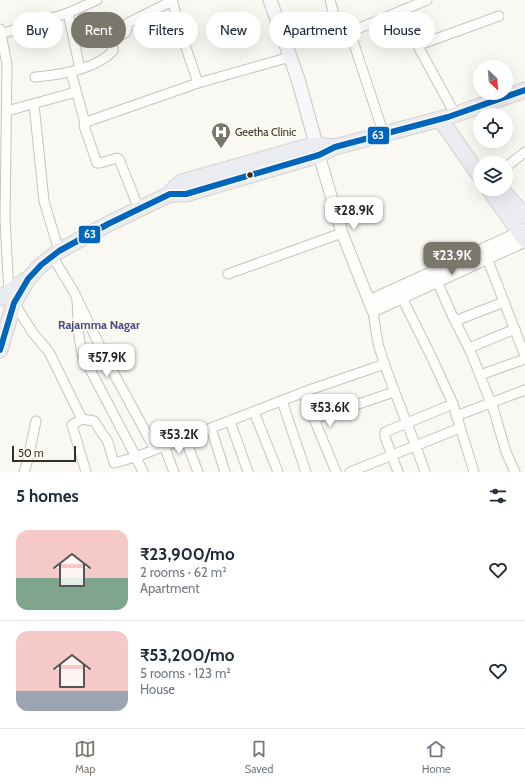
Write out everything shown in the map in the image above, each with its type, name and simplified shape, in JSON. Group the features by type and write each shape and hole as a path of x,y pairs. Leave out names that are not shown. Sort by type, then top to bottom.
{"highway":[{"path":"0,350 8,297 41,265 56,254 139,209 170,194 186,194 317,150 384,135 448,117 525,90"},
{"path":"448,117 475,156"},
{"path":"448,117 473,163"},
{"path":"494,196 524,236"},
{"path":"506,196 525,216"}],"main road":[{"path":"270,0 298,79 317,150"}],"street":[{"path":"82,418 49,352 33,333 8,297 5,220 7,64 1,31 68,13 97,0"},
{"path":"330,0 333,12"},
{"path":"361,27 411,3 427,0"},
{"path":"35,77 76,71 111,54 113,50 112,41 126,32 128,23 172,1 198,83"},
{"path":"68,13 76,71 76,92 85,124 84,127 97,163 100,164 118,158 139,209"},
{"path":"448,117 419,45 499,16"},
{"path":"355,48 384,135"},
{"path":"85,124 198,83 290,57"},
{"path":"7,111 76,92"},
{"path":"34,104 44,201 56,254 107,361 155,449"},
{"path":"317,150 342,233 371,306 379,346 394,392 405,423 416,445 425,472"},
{"path":"513,161 525,152"},
{"path":"228,274 342,233"},
{"path":"371,306 524,236"},
{"path":"371,306 402,298 487,258 524,236"},
{"path":"480,375 525,357 487,258"},
{"path":"437,281 454,321 469,348 491,402 506,452 515,472"},
{"path":"402,298 453,404 474,472"},
{"path":"77,300 79,337 82,354 143,472"},
{"path":"454,321 504,302"},
{"path":"469,348 515,329"},
{"path":"86,472 72,424 82,418 94,421 108,442 115,468 155,449 303,392 385,364"},
{"path":"456,416 525,390"},
{"path":"303,392 336,472"},
{"path":"314,419 394,392"},
{"path":"282,401 306,472"},
{"path":"398,472 385,437 385,432 453,404"},
{"path":"254,412 278,472"},
{"path":"24,472 36,421"},
{"path":"230,421 248,472"},
{"path":"211,428 225,472"},
{"path":"350,472 460,428"},
{"path":"185,438 198,472"},
{"path":"164,446 174,472"}],"transit line":[{"name":"63","path":"0,350 14,303 28,279 41,265 59,251 108,224 170,194 186,194 319,155 335,147 448,117 525,90"}],"place":[{"name":"Geetha Clinic","path":"221,149"}],"district":[{"name":"Rajamma Nagar","path":"99,324"}]}
